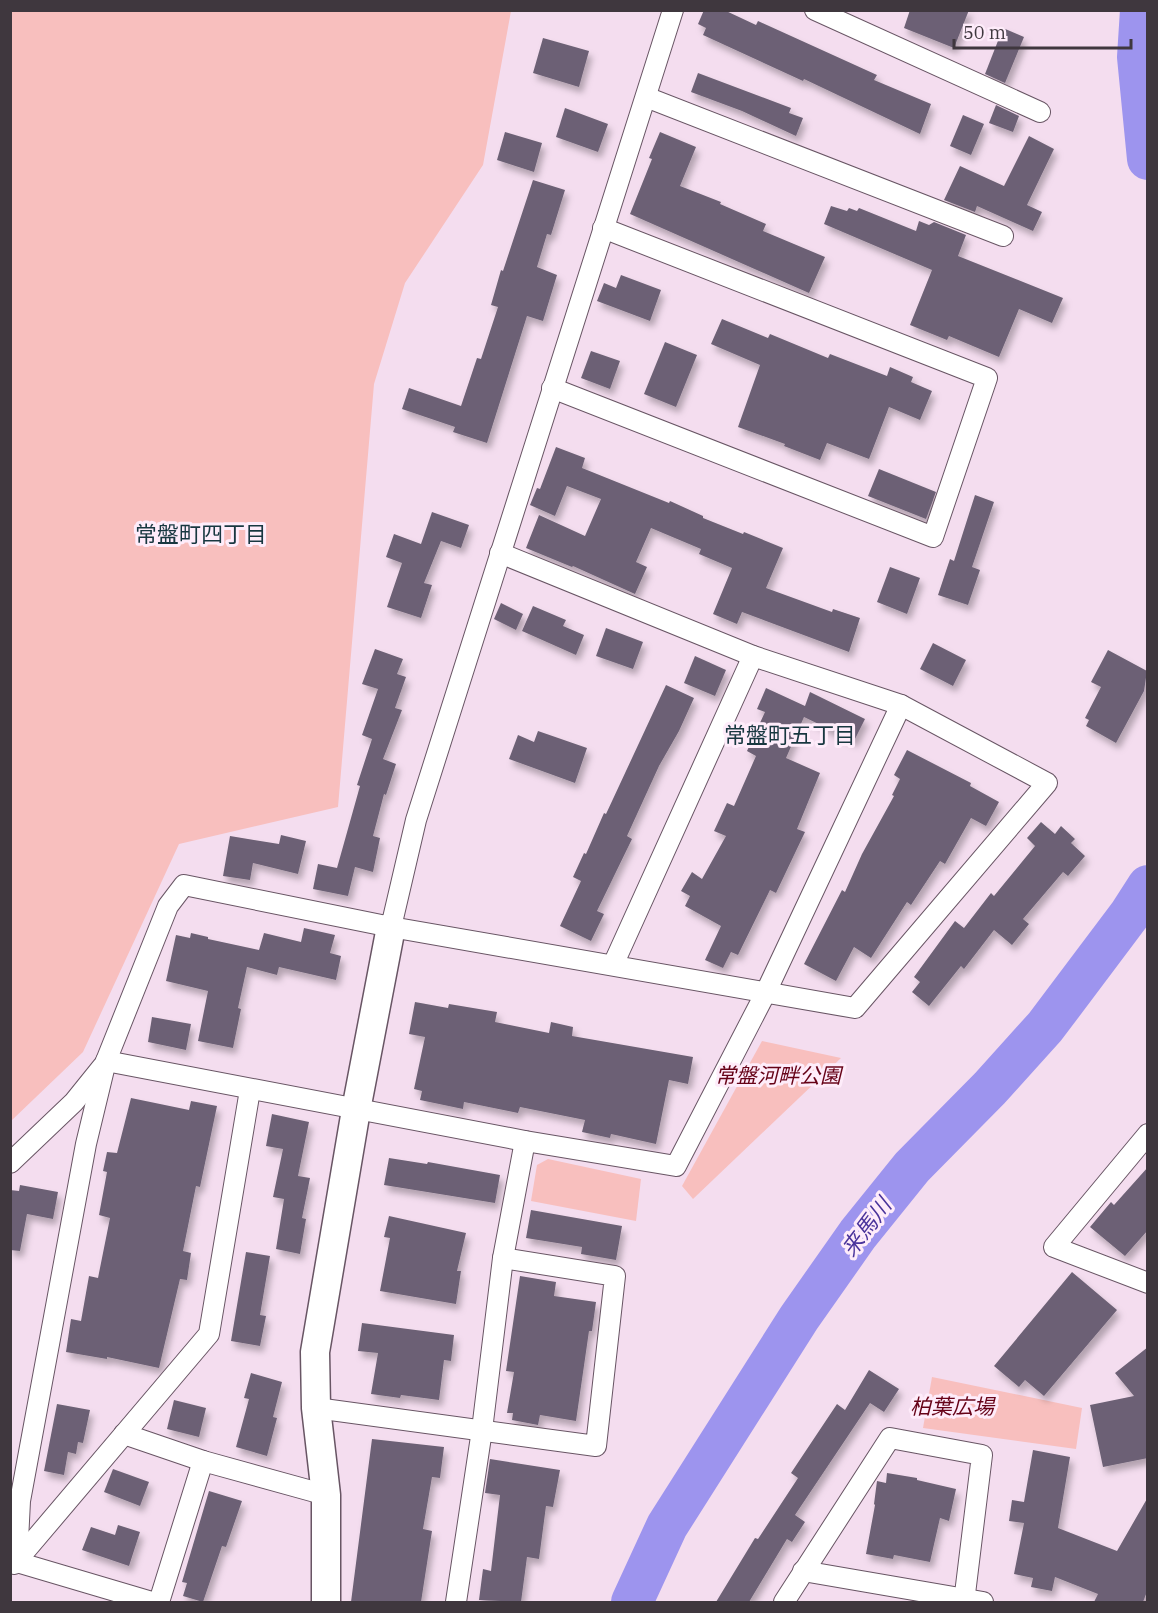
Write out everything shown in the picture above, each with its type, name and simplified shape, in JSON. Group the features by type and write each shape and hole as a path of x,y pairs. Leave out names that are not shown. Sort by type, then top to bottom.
{"street":[{"path":"326,1602 326,1494 316,1408 315,1352 356,1110 391,927 416,820 673,10"},
{"path":"815,10 1040,112"},
{"path":"646,97 1003,236"},
{"path":"552,388 933,537 987,378 603,228"},
{"path":"13,1563 20,1501 86,1144 106,1061 168,906 183,885 391,927 855,1008 1047,783 901,705 753,656 500,553"},
{"path":"613,965 753,656"},
{"path":"106,1061 356,1110 676,1166 765,994 901,705"},
{"path":"10,1163 74,1102 106,1061"},
{"path":"13,1563 209,1334 250,1090"},
{"path":"1148,1134 1054,1247 1148,1283"},
{"path":"456,1602 482,1430 503,1257 525,1141"},
{"path":"316,1408 596,1446 615,1276 503,1257"},
{"path":"124,1434 203,1461 326,1494"},
{"path":"784,1602 803,1571 890,1438 982,1455 970,1601 803,1571"},
{"path":"159,1602 203,1461"},
{"path":"13,1563 152,1602"}],"green space":[{"path":"11,10 511,11 483,165 405,283 374,384 338,807 179,844 83,1052 11,1121"},
{"name":"常盤河畔公園","path":"762,1041 841,1058 693,1199 682,1186"},
{"path":"548,1159 641,1179 636,1221 531,1201 537,1165"},
{"name":"柏葉広場","path":"932,1377 1082,1408 1076,1449 923,1428"}],"building":[{"path":"704,10 724,10 756,25 758,21 877,75 874,80 931,104 920,134 804,79 803,81 703,35 706,28 698,24"},
{"path":"910,10 969,10 954,48 904,28"},
{"path":"1003,28 1024,37 1005,83 985,74"},
{"path":"543,38 589,51 579,87 533,73"},
{"path":"698,73 791,108 789,113 803,118 796,136 742,111 691,92"},
{"path":"996,105 1019,116 1013,132 989,123"},
{"path":"565,108 608,124 598,152 556,137"},
{"path":"963,115 984,124 971,155 950,146"},
{"path":"505,132 542,143 534,172 497,160"},
{"path":"660,132 696,147 680,186 721,202 720,204 766,224 763,231 825,257 809,293 630,214"},
{"path":"1029,136 1054,149 1027,205 1042,212 1033,231 977,206 975,212 944,200 960,166 1004,186"},
{"path":"533,180 565,190 551,235 547,234 537,267 557,275 543,321 527,316 487,443 453,432 455,427 402,409 409,388 461,406 477,358 481,359 498,307 491,305"},
{"path":"831,206 847,211 849,208 857,211 859,208 916,231 919,221 929,225 934,222 966,235 958,256 1063,298 1052,323 1019,309 999,357 949,336 947,340 910,325 932,270 824,224"},
{"path":"621,275 661,290 650,321 597,301 604,283 616,288"},
{"path":"722,319 768,338 770,334 828,358 830,354 887,376 890,367 913,377 911,382 932,391 920,420 889,407 869,459 827,443 820,460 738,427 760,365 711,344"},
{"path":"665,342 697,355 676,407 644,394"},
{"path":"591,351 620,361 610,389 581,378"},
{"path":"556,447 585,458 582,468 669,503 670,501 703,518 783,548 766,588 832,612 833,609 860,618 849,652 742,612 737,624 713,614 732,568 699,554 701,549 651,528 636,562 647,567 635,594 526,548 539,515 585,536 601,499 567,486 555,516 530,505 537,488 540,489"},
{"path":"879,469 936,492 926,519 868,496"},
{"path":"975,495 994,502 972,567 980,570 968,605 938,595 950,559 954,561"},
{"path":"432,512 469,525 461,548 441,541 424,583 432,585 421,618 387,607 402,563 386,557 394,534 421,544"},
{"path":"890,567 920,578 907,614 877,602"},
{"path":"501,603 523,614 516,630 494,619"},
{"path":"533,606 566,620 563,626 584,635 576,655 522,631"},
{"path":"606,628 643,642 633,669 596,656"},
{"path":"933,643 966,660 953,686 920,669"},
{"path":"375,649 403,659 397,674 406,677 395,708 402,710 383,759 396,764 386,795 384,794 373,836 380,838 373,872 355,867 348,896 313,889 318,864 337,868 360,786 357,785 372,739 362,735 378,689 362,684"},
{"path":"1108,650 1147,671 1144,691 1116,743 1086,726 1089,720 1085,718 1101,687 1091,682"},
{"path":"695,656 726,670 715,696 684,683"},
{"path":"666,685 694,698 627,836 632,839 597,911 604,914 591,941 560,926 581,881 573,877 604,813 606,814"},
{"path":"766,688 805,706 810,692 865,719 854,741 804,717 786,758 820,773 797,829 805,832 776,893 770,890 738,955 731,952 723,968 705,960 721,926 685,906 690,896 681,891 692,872 702,879 726,836 714,831 727,803 734,806 756,756 747,751 765,712 757,709"},
{"path":"538,731 587,748 575,783 509,759 518,735 534,742"},
{"path":"907,750 971,783 970,786 999,802 986,826 971,818 945,864 940,861 911,905 907,902 871,958 854,947 836,981 804,964 842,890 845,892 862,854 894,796 892,795 900,779 894,775"},
{"path":"1041,822 1055,834 1061,826 1075,839 1071,843 1085,856 1068,876 1063,872 1023,919 1029,924 1012,945 994,930 964,969 961,966 929,1006 912,992 920,982 914,977 955,921 964,928 991,893 994,896 1035,846 1027,838"},
{"path":"281,835 306,841 298,874 253,863 250,880 223,876 230,836 279,844"},
{"path":"304,928 335,935 330,953 341,956 336,980 279,967 277,975 247,967 238,1008 241,1009 233,1048 198,1041 208,991 166,981 176,935 190,938 191,933 259,950 264,933 301,942"},
{"path":"415,1002 448,1008 449,1004 497,1012 495,1022 549,1033 551,1022 573,1027 572,1036 693,1057 688,1084 669,1080 656,1144 611,1134 610,1138 582,1132 585,1120 520,1107 518,1113 464,1102 463,1109 420,1100 422,1091 414,1089 425,1037 409,1034"},
{"path":"152,1017 191,1024 186,1050 148,1042"},
{"path":"131,1098 189,1110 191,1101 217,1106 200,1187 196,1186 183,1251 191,1253 187,1280 180,1279 159,1368 107,1357 107,1359 66,1352 71,1319 81,1321 89,1276 98,1278 110,1218 99,1215 107,1172 103,1171 107,1152 117,1153"},
{"path":"272,1114 309,1122 298,1176 310,1178 302,1218 306,1219 300,1254 276,1249 284,1199 273,1197 283,1149 266,1146"},
{"path":"389,1158 427,1164 428,1162 500,1175 495,1203 384,1185"},
{"path":"1148,1167 1148,1230 1125,1256 1090,1227 1111,1202 1114,1205"},
{"path":"20,1185 58,1192 53,1219 27,1214 20,1251 10,1250 10,1190 19,1191"},
{"path":"531,1210 622,1226 616,1260 581,1254 582,1247 526,1238"},
{"path":"389,1216 466,1233 457,1271 461,1271 456,1304 380,1291 390,1238 384,1237"},
{"path":"246,1252 270,1256 260,1315 266,1316 260,1346 231,1341"},
{"path":"1072,1272 1117,1310 1044,1396 1025,1380 1019,1387 994,1366"},
{"path":"520,1276 556,1282 554,1296 596,1302 592,1331 589,1331 576,1421 540,1415 538,1425 512,1420 513,1413 507,1413 514,1372 506,1371"},
{"path":"362,1323 454,1335 451,1361 444,1360 439,1400 371,1394 378,1353 358,1351"},
{"path":"1148,1347 1148,1458 1103,1467 1090,1405 1134,1396 1115,1373"},
{"path":"869,1370 899,1389 884,1412 870,1403 795,1515 805,1522 792,1542 787,1539 749,1602 716,1602 755,1538 758,1539 798,1478 791,1473 837,1404 845,1410"},
{"path":"251,1373 282,1382 273,1417 277,1418 267,1456 236,1447 249,1399 244,1398"},
{"path":"174,1400 206,1408 199,1437 167,1429"},
{"path":"57,1404 90,1410 83,1443 78,1442 76,1454 68,1452 64,1475 44,1471"},
{"path":"372,1439 444,1447 440,1478 432,1477 423,1529 432,1531 421,1602 351,1602"},
{"path":"1033,1450 1070,1457 1058,1528 1117,1551 1148,1497 1148,1589 1143,1602 1094,1602 1098,1594 1055,1577 1052,1591 1031,1587 1033,1578 1014,1574 1024,1523 1009,1521 1012,1500 1024,1502"},
{"path":"490,1459 560,1470 553,1507 546,1506 539,1559 527,1557 521,1602 479,1600 483,1569 491,1571 500,1495 485,1493"},
{"path":"113,1469 149,1482 140,1506 104,1492"},
{"path":"887,1473 917,1478 917,1480 956,1489 949,1521 940,1518 930,1562 894,1555 893,1559 866,1554 877,1481 886,1483"},
{"path":"209,1491 242,1501 226,1547 222,1546 203,1602 183,1596 187,1583 182,1582"},
{"path":"118,1525 140,1532 129,1566 82,1550 91,1527 115,1535"}],"waterway":[{"name":"来馬川","path":"1141,10 1138,57 1148,159"},
{"name":"来馬川","path":"632,1602 667,1526 799,1318 858,1234 912,1167 990,1088 1045,1027 1130,914 1148,886"}],"district":[{"name":"常盤町四丁目","path":"201,534"},
{"name":"常盤町五丁目","path":"790,735"}]}
